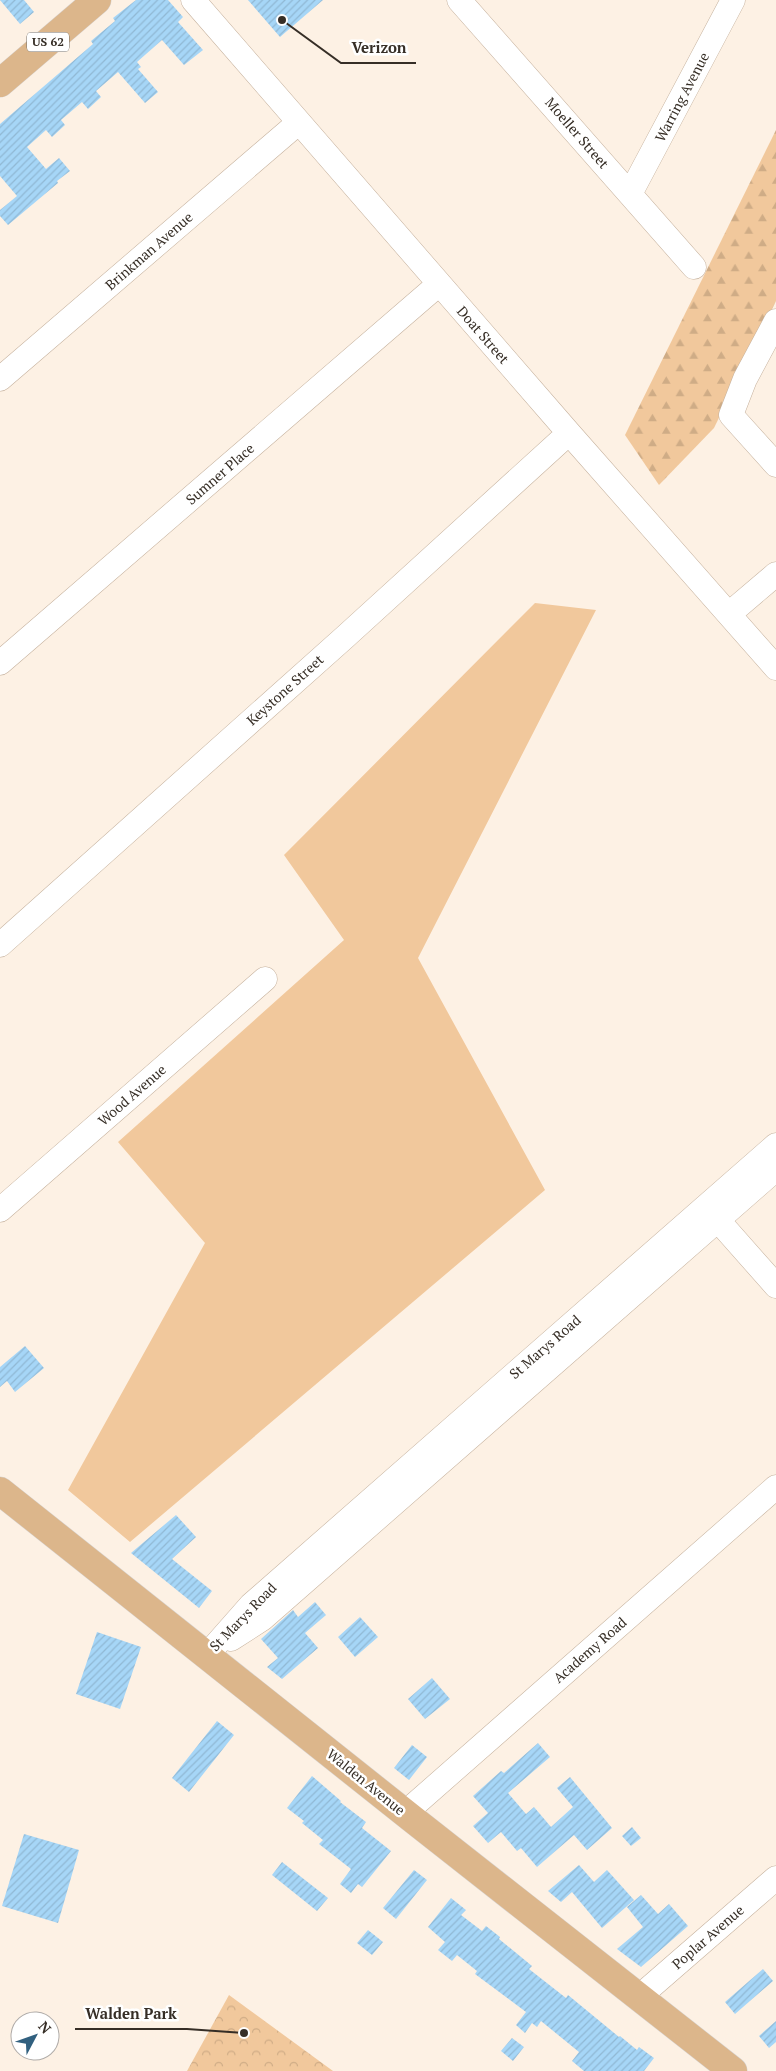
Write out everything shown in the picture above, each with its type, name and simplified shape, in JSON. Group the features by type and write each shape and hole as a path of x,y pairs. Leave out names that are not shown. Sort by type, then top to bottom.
{"main road":[{"name":"US 62","path":"0,83 97,0"},
{"name":"Walden Avenue","path":"0,1491 733,2071"}],"street":[{"name":"Doat Street","path":"193,0 298,123 776,668"},
{"name":"Moeller Street","path":"459,0 694,266"},
{"name":"Warring Avenue","path":"630,194 725,4"},
{"name":"Brinkman Avenue","path":"0,379 298,123"},
{"name":"Sumner Place","path":"0,663 439,284"},
{"path":"776,321 745,379 731,415 776,465"},
{"name":"Keystone Street","path":"0,946 345,637 569,433"},
{"path":"729,614 776,574"},
{"name":"Wood Avenue","path":"0,1210 265,979"},
{"name":"St Marys Road","path":"207,1655 262,1619 386,1499 712,1213 776,1145"},
{"name":"St Marys Road","path":"712,1213 776,1169"},
{"path":"712,1213 776,1286"},
{"name":"Academy Road","path":"410,1817 735,1533 776,1487"},
{"name":"Academy Road","path":"735,1533 776,1506"},
{"name":"Academy Road","path":"410,1817 431,1789 591,1659"},
{"name":"Poplar Avenue","path":"639,1997 776,1878"}],"green space":[{"path":"776,130 776,301 714,428 659,485 625,435"},
{"path":"535,603 596,610 418,958 545,1190 130,1542 68,1490 205,1243 118,1142 344,940 284,855"},
{"path":"229,1995 333,2071 187,2071"}],"building":[{"path":"0,0 24,0 34,12 20,24"},
{"path":"136,0 168,0 183,17 178,22 203,50 184,65 162,40 137,62 141,67 138,69 158,92 145,103 118,72 96,91 101,97 88,109 82,102 61,120 65,125 52,137 46,130 27,147 46,169 59,158 70,171 8,225 0,216 0,210 17,196 0,176 0,124 93,44 91,41 115,21 113,18"},
{"path":"248,0 323,0 280,37"},
{"path":"25,1346 44,1368 15,1392 7,1381 0,1387 0,1367"},
{"path":"176,1515 196,1537 172,1559 212,1591 199,1608 131,1553"},
{"path":"315,1602 326,1615 305,1633 318,1648 282,1679 267,1667 278,1658 261,1639 293,1610 298,1617"},
{"path":"360,1617 378,1637 355,1657 338,1637"},
{"path":"97,1632 141,1647 120,1709 76,1694"},
{"path":"432,1678 450,1699 425,1719 408,1699"},
{"path":"217,1721 234,1735 189,1792 172,1778"},
{"path":"538,1743 550,1757 508,1793 526,1814 534,1807 551,1827 573,1807 557,1788 570,1777 612,1828 587,1850 574,1835 537,1867 521,1848 517,1851 501,1832 488,1843 473,1826 488,1813 473,1796 501,1771 504,1773"},
{"path":"412,1745 427,1757 409,1780 394,1768"},
{"path":"312,1776 340,1802 366,1822 362,1828 391,1851 362,1887 358,1884 351,1893 340,1884 351,1869 319,1844 323,1840 302,1823 304,1821 287,1808"},
{"path":"632,1827 641,1838 631,1846 622,1836"},
{"path":"24,1834 79,1850 58,1923 2,1906"},
{"path":"282,1862 328,1898 317,1911 272,1875"},
{"path":"579,1865 594,1882 607,1870 634,1900 602,1928 572,1892 561,1902 548,1891"},
{"path":"414,1870 427,1880 396,1919 383,1908"},
{"path":"641,1895 658,1914 669,1904 688,1926 641,1967 617,1949 643,1927 627,1907"},
{"path":"451,1898 466,1910 461,1915 482,1931 486,1926 500,1937 499,1939 532,1966 529,1969 566,1998 568,1995 637,2050 639,2047 654,2058 644,2071 584,2071 572,2061 579,2052 541,2021 537,2027 532,2023 525,2033 516,2025 526,2012 475,1974 477,1971 457,1955 452,1961 438,1950 445,1942 428,1927"},
{"path":"368,1930 383,1942 372,1955 357,1943"},
{"path":"763,1969 773,1981 735,2014 725,2002"},
{"path":"776,2021 776,2042 769,2048 759,2036"},
{"path":"512,2038 524,2047 513,2061 501,2051"}],"place":[{"name":"Verizon","path":"282,20"},
{"name":"Walden Park","path":"244,2033"}]}
